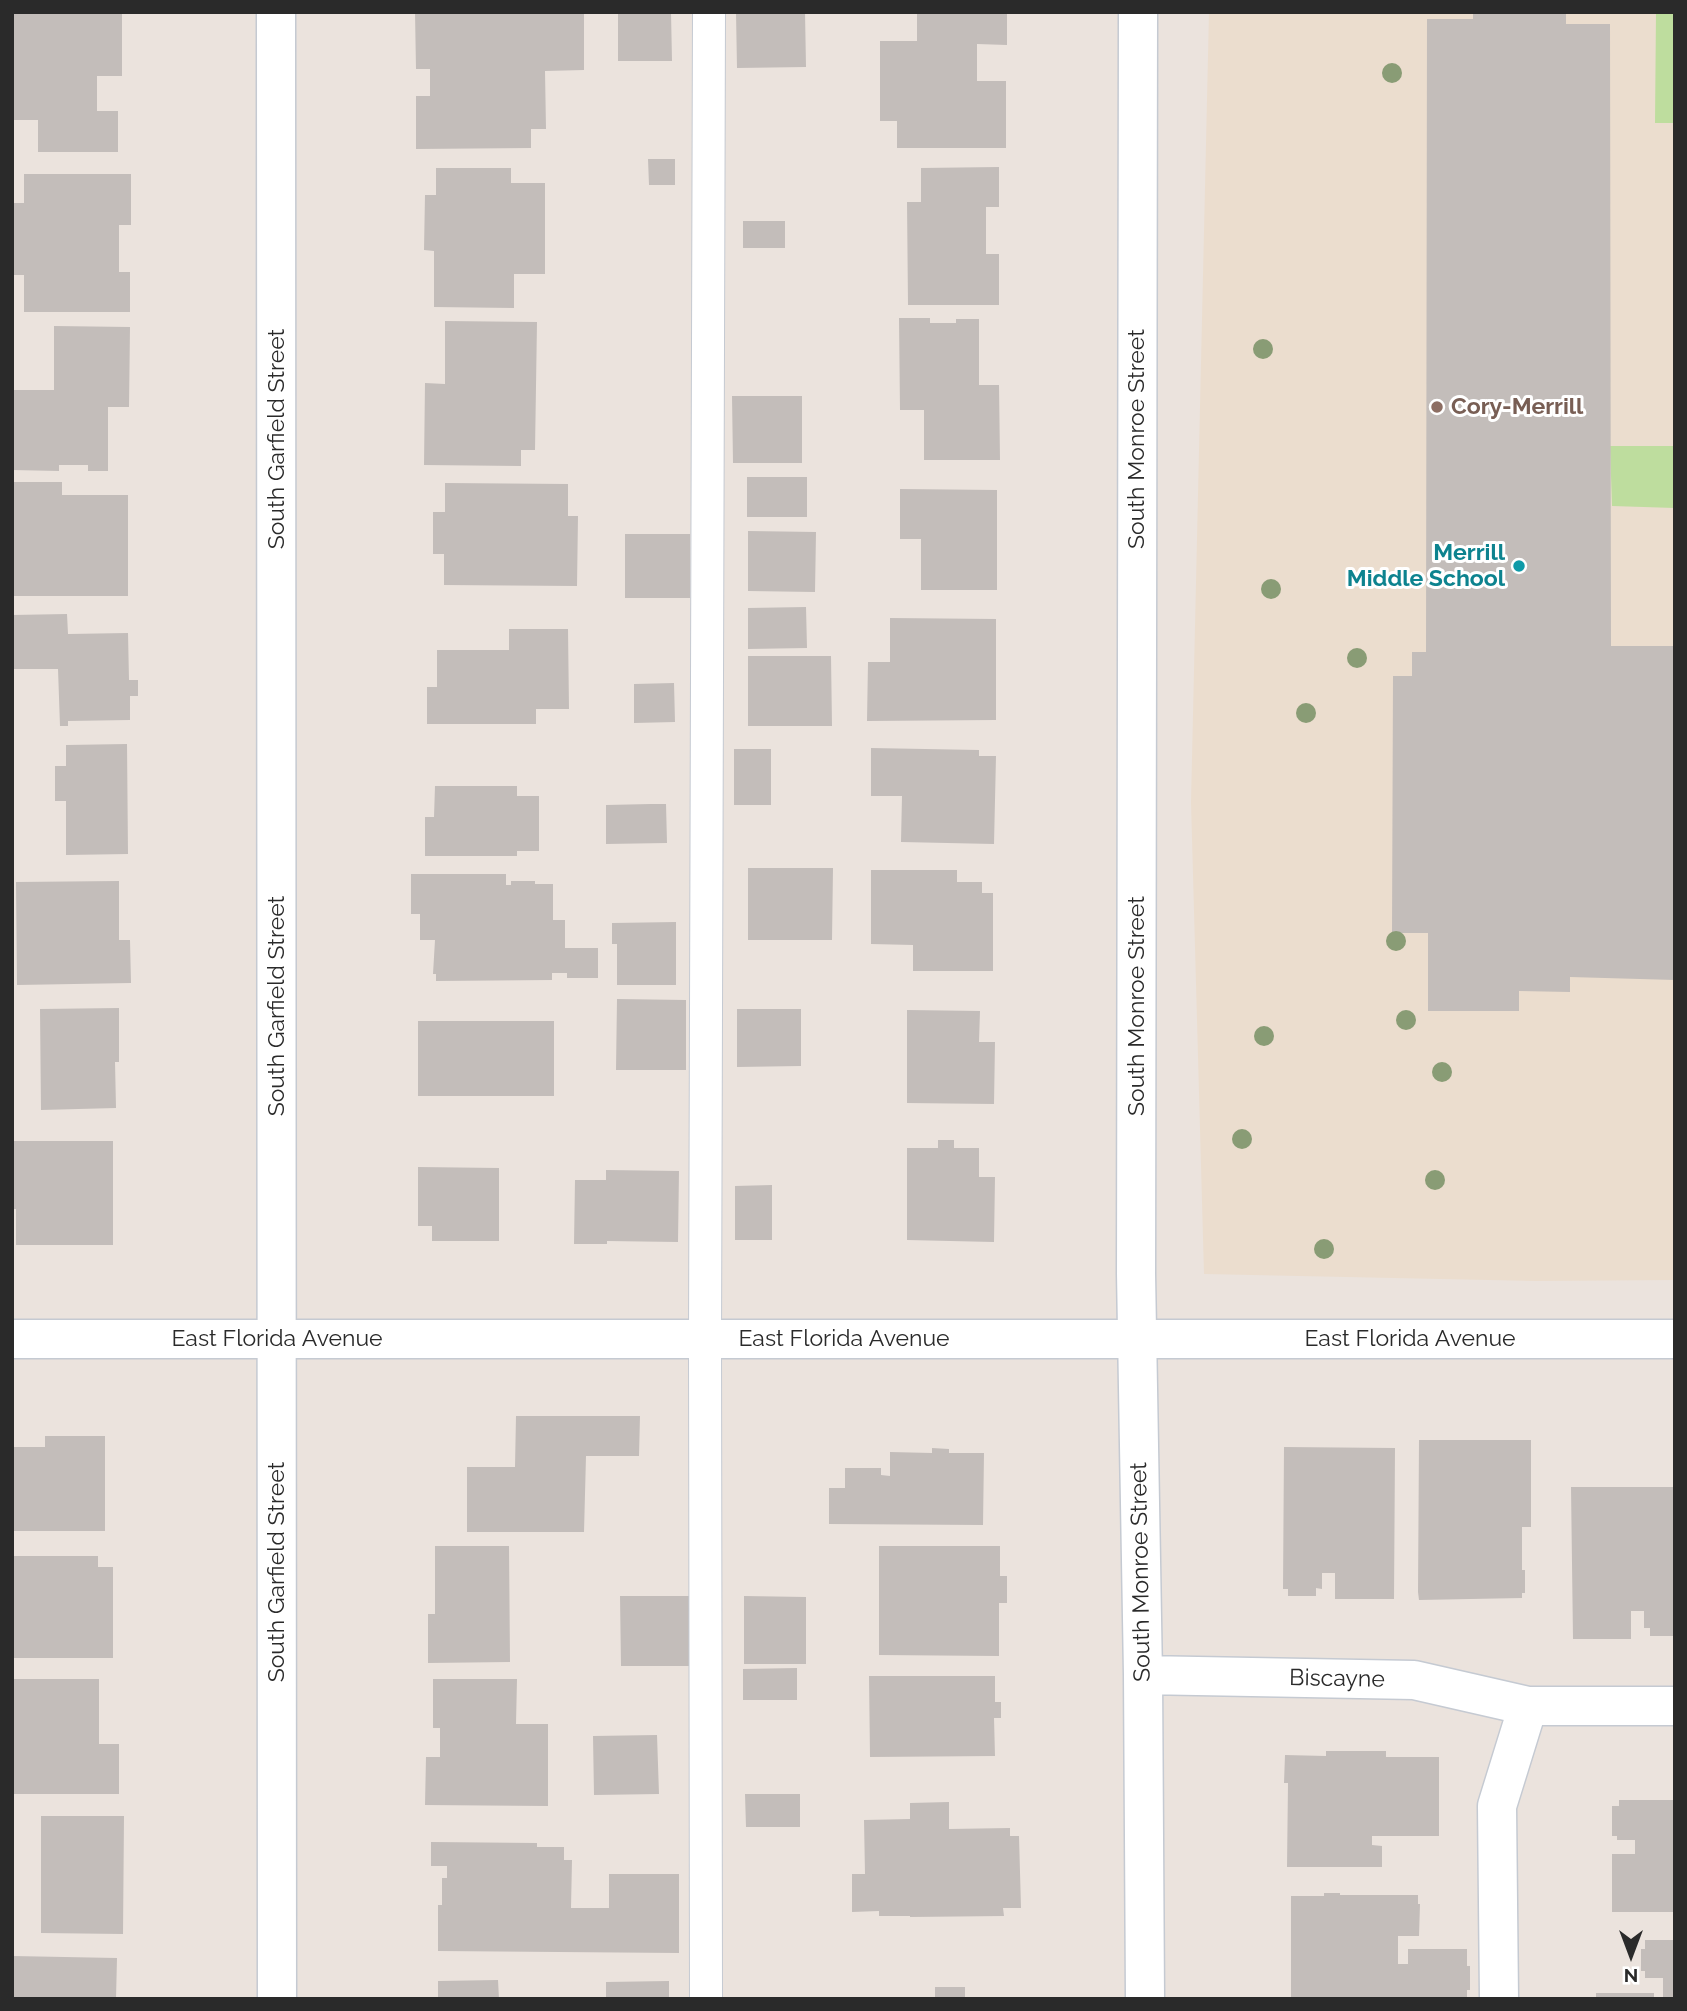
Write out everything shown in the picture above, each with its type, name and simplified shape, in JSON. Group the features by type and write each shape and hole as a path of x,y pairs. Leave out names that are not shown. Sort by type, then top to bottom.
{"street":[{"name":"South Garfield Street","path":"276,12 277,1999"},
{"name":"South Monroe Street","path":"1138,12 1137,1339 1145,1999"},
{"name":"East Florida Avenue","path":"12,1339 1675,1339"},
{"name":"Biscayne","path":"1143,1675 1414,1680 1528,1706 1675,1706"},
{"path":"1499,1999 1497,1806 1528,1706"}],"lane":[{"path":"706,1999 709,12"}],"shaded area":[{"name":"Cory-Merrill","path":"1209,12 1675,12 1675,1280 1536,1281 1204,1274 1191,802"}],"green space":[{"path":"1656,12 1675,12 1675,123 1655,123"},
{"path":"1610,446 1675,446 1675,508 1612,506"}],"building":[{"path":"12,12 122,12 122,76 97,76 97,111 118,111 118,152 38,152 38,120 12,120"},
{"path":"415,12 584,12 584,70 545,71 546,129 531,129 531,148 416,149 416,96 430,96 430,69 416,69"},
{"path":"618,12 671,12 672,61 618,61"},
{"path":"736,12 805,12 806,67 737,68"},
{"path":"917,12 1007,12 1007,45 977,44 977,81 1006,81 1006,148 897,148 897,121 880,121 880,41 917,41"},
{"name":"Merrill Middle School","path":"1473,12 1566,12 1566,24 1610,24 1611,646 1675,646 1675,980 1570,977 1570,992 1519,991 1519,1011 1428,1011 1428,933 1392,933 1393,676 1412,676 1412,652 1426,652 1427,19 1473,19"},
{"path":"648,159 675,159 675,185 649,185"},
{"path":"999,167 999,207 986,207 986,254 999,254 999,305 908,305 907,202 921,202 921,168"},
{"path":"436,168 511,168 511,183 545,183 545,274 514,274 514,308 434,307 434,251 424,250 425,195 436,195"},
{"path":"24,174 131,174 131,225 119,225 119,272 130,272 130,312 24,312 24,275 12,275 12,203 24,203"},
{"path":"743,221 785,221 785,248 743,248"},
{"path":"899,318 930,318 930,323 956,323 956,319 979,319 979,385 999,385 1000,460 924,460 924,410 900,410"},
{"path":"445,321 537,322 535,450 521,450 521,466 424,465 425,383 445,384"},
{"path":"54,326 130,327 129,407 108,407 108,471 88,471 88,465 59,465 59,471 12,470 12,390 54,390"},
{"path":"732,396 802,396 802,463 733,463"},
{"path":"747,477 807,477 807,517 747,517"},
{"path":"12,482 62,482 62,495 128,495 128,596 12,596"},
{"path":"445,483 568,484 568,516 578,516 577,586 444,585 444,554 433,554 433,512 445,512"},
{"path":"900,489 997,490 997,590 921,590 921,539 900,539"},
{"path":"748,531 816,532 815,592 748,591"},
{"path":"625,534 690,534 690,598 625,598"},
{"path":"806,607 807,648 748,649 748,608"},
{"path":"67,614 68,634 128,633 129,680 138,680 138,696 130,696 130,720 68,721 68,726 60,726 58,669 12,669 12,615"},
{"path":"890,618 996,619 996,720 867,721 868,662 890,662"},
{"path":"509,629 568,629 569,709 536,709 536,724 427,724 427,687 437,687 437,650 509,650"},
{"path":"748,656 831,656 832,726 748,726"},
{"path":"674,683 675,722 634,723 634,684"},
{"path":"127,744 128,854 66,855 66,801 55,801 55,766 66,766 66,745"},
{"path":"871,748 979,750 979,756 996,756 994,844 901,842 902,796 871,796"},
{"path":"734,749 771,749 771,805 734,805"},
{"path":"435,786 517,786 517,796 539,796 539,851 517,851 517,856 425,856 425,817 434,817"},
{"path":"666,804 667,843 606,844 606,805"},
{"path":"748,868 833,868 832,940 748,940"},
{"path":"871,870 957,870 957,882 982,882 982,893 993,893 993,971 913,971 913,945 871,944"},
{"path":"411,874 506,874 506,885 511,885 511,881 553,884 553,920 565,920 565,948 598,948 598,978 567,978 567,973 552,973 552,980 436,981 436,974 433,974 435,940 420,940 420,914 411,914"},
{"path":"119,881 119,940 130,940 131,983 17,985 16,882"},
{"path":"676,922 676,985 617,985 617,944 612,944 612,923"},
{"path":"617,999 686,1000 686,1070 616,1070"},
{"path":"119,1008 119,1062 115,1062 116,1108 41,1110 40,1009"},
{"path":"737,1009 801,1009 801,1066 737,1067"},
{"path":"907,1010 980,1011 979,1042 995,1042 994,1104 907,1103"},
{"path":"418,1021 554,1021 554,1096 418,1096"},
{"path":"938,1140 954,1140 954,1148 979,1148 979,1177 995,1177 994,1242 907,1240 907,1148 938,1148"},
{"path":"12,1141 113,1141 113,1245 16,1245 16,1209 12,1209"},
{"path":"418,1167 499,1168 499,1241 432,1241 432,1226 418,1226"},
{"path":"606,1170 679,1171 678,1242 607,1241 607,1244 574,1244 575,1180 606,1180"},
{"path":"772,1185 772,1240 735,1240 735,1186"},
{"path":"516,1416 640,1416 639,1456 586,1456 584,1532 467,1532 467,1467 515,1467"},
{"path":"45,1436 105,1436 105,1531 12,1531 12,1447 45,1447"},
{"path":"1419,1440 1531,1440 1531,1527 1522,1527 1525,1593 1522,1593 1522,1598 1419,1600"},
{"path":"1284,1447 1395,1448 1394,1599 1335,1599 1335,1573 1322,1573 1322,1589 1316,1588 1316,1596 1288,1596 1288,1589 1283,1589"},
{"path":"932,1448 949,1449 949,1453 984,1453 983,1525 829,1524 829,1488 845,1488 845,1468 881,1468 881,1475 890,1476 890,1452 932,1453"},
{"path":"1571,1487 1675,1487 1675,1636 1650,1636 1650,1628 1644,1628 1644,1611 1631,1611 1631,1639 1573,1639"},
{"path":"435,1546 509,1546 510,1662 428,1663 428,1614 435,1614"},
{"path":"879,1546 1000,1546 1000,1576 1007,1576 1007,1603 999,1603 999,1656 879,1655"},
{"path":"12,1556 98,1556 98,1567 113,1567 113,1658 12,1658"},
{"path":"620,1596 695,1596 695,1666 621,1666"},
{"path":"744,1596 806,1597 806,1664 744,1664"},
{"path":"797,1668 797,1700 743,1700 743,1669"},
{"path":"869,1676 995,1676 995,1702 1001,1702 1001,1718 994,1718 995,1756 870,1757"},
{"path":"12,1679 99,1679 99,1744 119,1744 119,1794 12,1794"},
{"path":"433,1679 517,1679 516,1724 548,1724 548,1806 425,1805 426,1757 440,1757 440,1728 433,1728"},
{"path":"657,1735 659,1794 594,1795 593,1736"},
{"path":"1326,1751 1386,1751 1386,1757 1439,1757 1439,1836 1372,1836 1372,1845 1382,1846 1382,1867 1287,1867 1288,1783 1284,1783 1285,1755 1326,1756"},
{"path":"745,1794 800,1794 800,1827 746,1827"},
{"path":"1619,1800 1675,1800 1675,1912 1612,1912 1612,1854 1635,1854 1635,1840 1617,1840 1617,1836 1612,1836 1612,1806 1619,1806"},
{"path":"949,1802 949,1829 1010,1828 1010,1836 1019,1836 1021,1908 1003,1908 1004,1916 910,1917 879,1916 879,1911 852,1912 852,1874 865,1874 864,1820 910,1819 910,1803"},
{"path":"41,1816 124,1816 123,1934 41,1933"},
{"path":"431,1842 537,1843 537,1847 564,1847 564,1860 572,1860 571,1908 609,1908 609,1874 679,1874 679,1953 438,1951 438,1905 442,1905 442,1878 447,1878 447,1866 431,1866"},
{"path":"1324,1893 1418,1895 1419,1936 1398,1936 1398,1964 1408,1964 1408,1949 1467,1949 1470,1990 1467,1990 1467,1999 1291,1999 1291,1896 1324,1896"},
{"path":"1645,1940 1675,1940 1675,1999 1663,1999 1663,1978 1645,1978 1645,1971 1641,1971 1641,1949 1645,1949"},
{"path":"12,1956 117,1958 116,1999 12,1999"},
{"path":"498,1980 499,1999 438,1999 438,1981"},
{"path":"669,1981 669,1999 606,1999 606,1982"},
{"path":"935,1987 965,1987 965,1999 935,1999"},
{"path":"1596,1993 1654,1993 1654,1999 1596,1999"}],"place":[{"name":"Cory-Merrill","path":"1437,407"},
{"name":"Merrill Middle School","path":"1519,566"}]}
